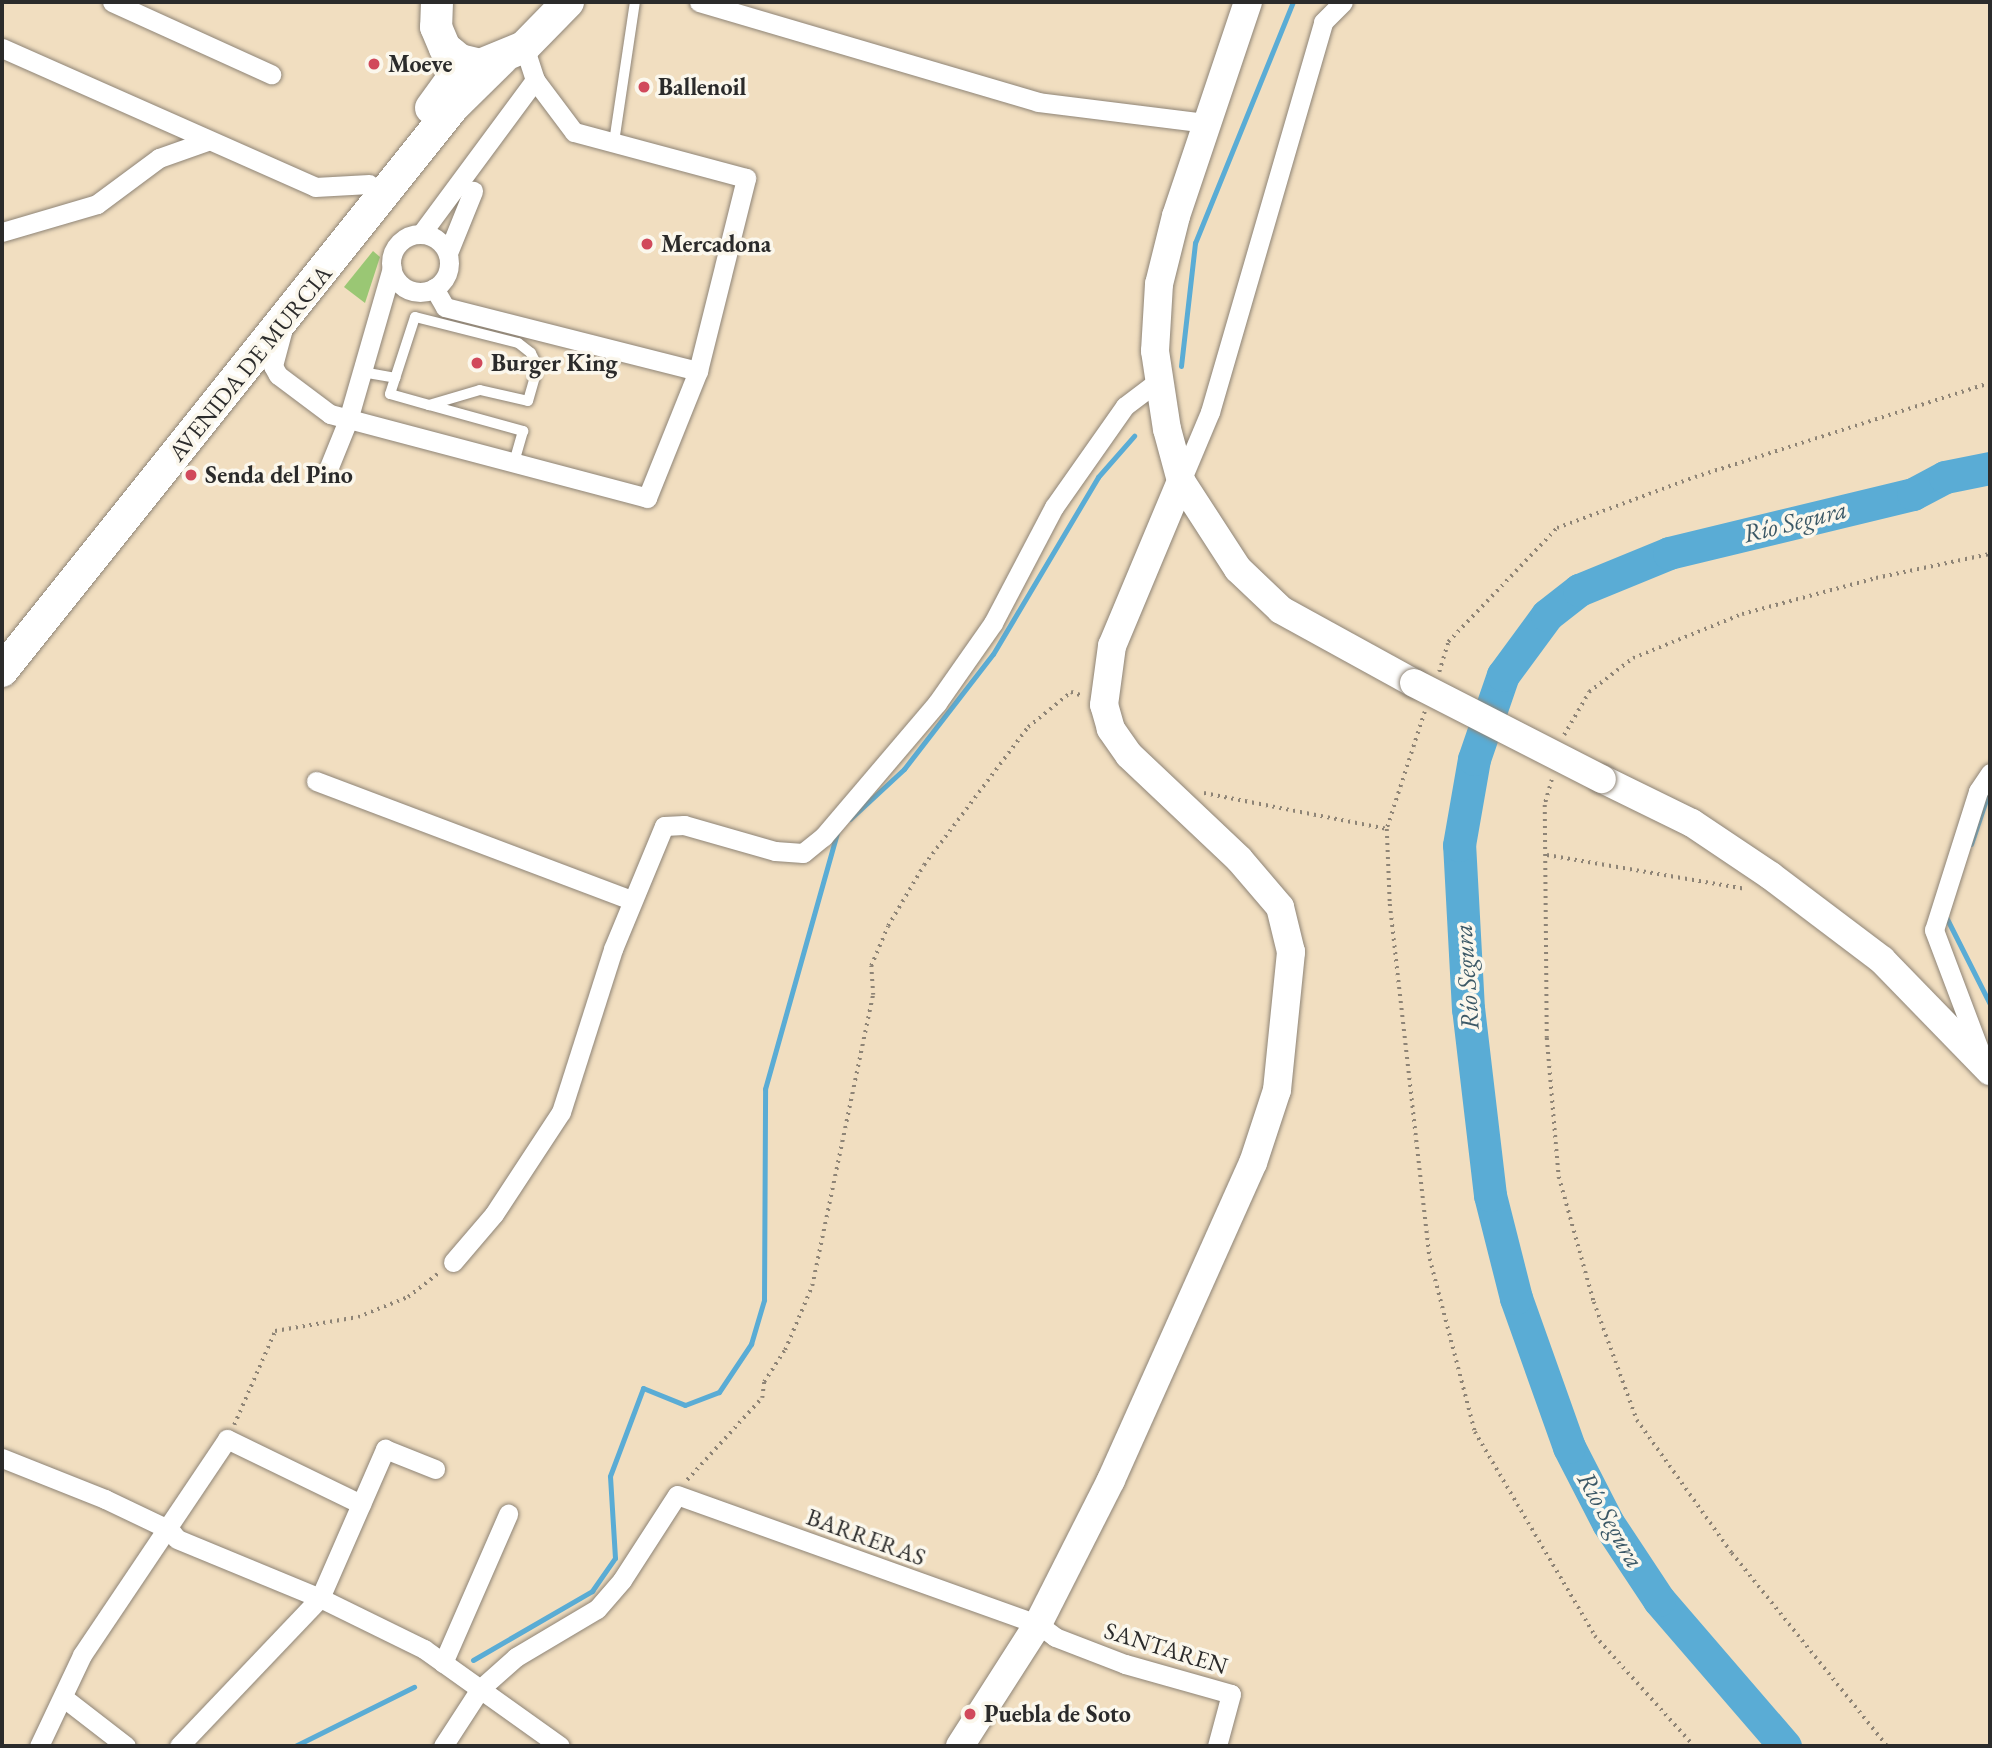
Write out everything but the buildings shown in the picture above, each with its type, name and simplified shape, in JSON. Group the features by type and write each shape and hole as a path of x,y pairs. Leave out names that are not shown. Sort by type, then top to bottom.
{"main road":[{"name":"AVENIDA DE MURCIA","path":"2,671 130,503 289,316 472,85 513,53 568,2"},
{"path":"1248,2 1206,123 1159,284 1158,381 1181,481 1238,569 1281,610 1426,689 1692,823 1778,881 1882,960 1988,1068"},
{"path":"433,5 439,39 451,53 480,65 513,53"},
{"name":"AVENIDA DE MURCIA","path":"2,640 446,89 451,53"},
{"path":"960,1746 1038,1624 1111,1480 1253,1163 1270,1116 1284,1047 1291,952 1280,907 1239,859 1129,755 1111,729 1104,705 1112,646 1181,481"}],"street":[{"path":"112,2 271,74"},
{"path":"699,2 1038,102 1206,123"},
{"path":"1181,481 1210,412 1323,22 1343,2"},
{"path":"2,48 315,187 369,184"},
{"path":"289,316 275,352 273,366 278,375 330,414 647,498 698,371 746,178 574,132 513,53"},
{"path":"329,467 348,420 396,246 421,233 535,79"},
{"path":"2,232 97,204 159,158 207,141"},
{"path":"434,288 449,269 448,253 472,191"},
{"path":"421,233 437,239 448,253"},
{"path":"392,268 406,288 434,288"},
{"path":"434,288 445,307 698,371"},
{"path":"453,1262 494,1214 561,1112 631,900 664,826 684,825 775,852 803,853 823,837 937,703 993,622 1054,507 1125,406 1158,381"},
{"path":"1988,1068 1934,930 1978,791 1990,773"},
{"path":"316,781 631,900"},
{"path":"39,1746 82,1655 170,1530 227,1439 361,1504"},
{"path":"179,1746 320,1598 385,1449 435,1469"},
{"path":"2,1458 170,1530 177,1539 320,1598 424,1648 560,1746"},
{"path":"443,1746 480,1689 516,1657 597,1609 622,1580 677,1495"},
{"name":"BARRERAS","path":"677,1495 1038,1624"},
{"path":"443,1663 509,1514"},
{"name":"SANTAREN","path":"1038,1624 1055,1637 1125,1664 1231,1694 1217,1746"},
{"path":"64,1698 126,1746"}],"lane":[{"path":"614,142 635,2"},
{"path":"429,405 480,390 528,401 538,367 531,353 518,343 415,317 390,394 429,405 523,431 514,463"},
{"path":"362,372 395,378"}],"path":[{"path":"1694,1746 1595,1636 1475,1432 1430,1259 1390,904 1387,829 1426,689 1448,642 1557,528 1695,477 1990,383"},
{"path":"1563,741 1589,692 1633,658 1742,614 1876,578 1990,554"},
{"path":"677,1495 762,1398 764,1382 785,1350 812,1286 873,995 871,966 888,926 924,865 1028,727 1071,692 1104,705"},
{"path":"1555,766 1545,805 1548,855 1543,928 1559,1177 1594,1302 1637,1420 1732,1553 1887,1746"},
{"path":"1167,793 1203,793 1387,829"},
{"path":"1548,855 1760,891 1778,881"},
{"path":"227,1439 275,1331 358,1317 408,1297 453,1262"}],"green space":[{"path":"373,251 380,257 365,303 344,287"}],"waterway":[{"path":"1181,366 1195,243 1293,2"},
{"path":"850,819 904,769 993,654 1098,477 1134,436"},
{"name":"Río Segura","path":"1785,1746 1659,1600 1608,1523 1569,1447 1516,1298 1490,1195 1468,1009 1459,845 1474,759 1503,675 1547,615 1579,590 1669,553 1913,494 1945,477 1990,468"},
{"path":"1971,844 1990,788"},
{"path":"473,1660 592,1591 615,1558 610,1476 643,1388 685,1405 719,1392 751,1344 764,1300 765,1089 838,830"},
{"path":"1946,917 1990,1004"},
{"path":"295,1746 414,1687"}],"place":[{"name":"Moeve","path":"374,64"},
{"name":"Ballenoil","path":"644,87"},
{"name":"Mercadona","path":"647,244"},
{"name":"Burger King","path":"477,363"},
{"name":"Senda del Pino","path":"191,475"},
{"name":"Puebla de Soto","path":"970,1714"}]}
